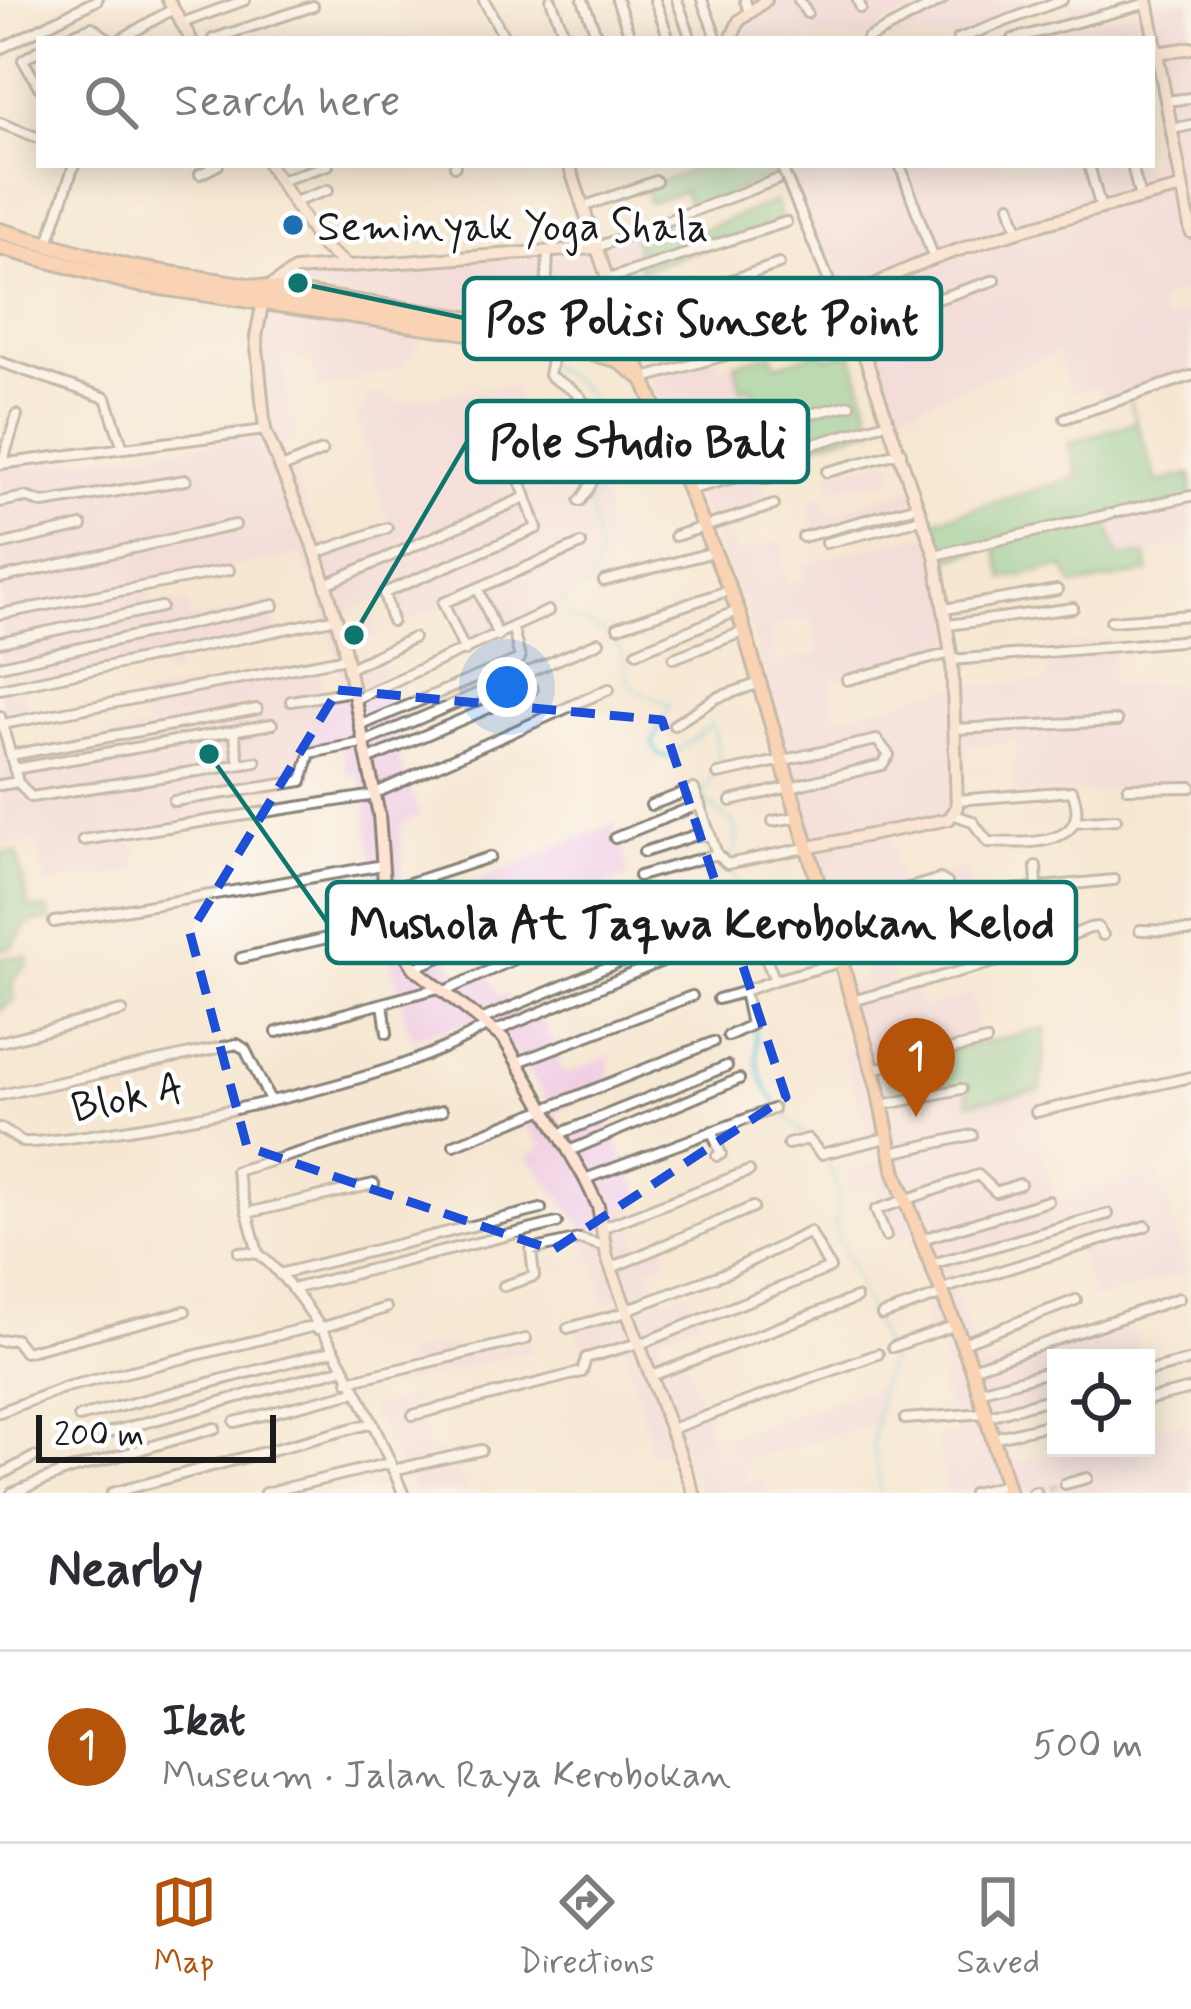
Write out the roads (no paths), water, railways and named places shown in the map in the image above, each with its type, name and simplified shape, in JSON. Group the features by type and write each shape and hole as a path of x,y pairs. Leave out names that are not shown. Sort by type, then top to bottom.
{"highway":[{"path":"0,232 131,268 262,296"},
{"path":"0,247 98,275 421,318 617,359 643,378"},
{"path":"560,347 600,331 617,316"},
{"path":"560,347 630,349"}],"main road":[{"path":"630,349 692,489 738,610 873,1069 903,1200 972,1368 1007,1489"}],"street":[{"path":"0,49 97,0"},
{"path":"182,22 245,0"},
{"path":"484,0 503,36"},
{"path":"550,0 565,36"},
{"path":"583,0 597,36"},
{"path":"617,0 630,36"},
{"path":"655,0 667,36"},
{"path":"677,0 690,36"},
{"path":"702,0 716,36"},
{"path":"733,36 747,6 766,0"},
{"path":"799,0 807,13"},
{"path":"873,36 942,0"},
{"path":"966,36 1062,0"},
{"path":"1024,36 1147,2 1154,36"},
{"path":"125,36 170,5 189,36"},
{"path":"222,36 313,6"},
{"path":"69,36 92,27 105,36"},
{"path":"1155,43 1191,232"},
{"path":"1157,53 1191,48"},
{"path":"36,52 23,60 36,82"},
{"path":"1166,101 1191,98"},
{"path":"0,123 36,137"},
{"path":"1171,129 1191,125"},
{"path":"47,247 73,168"},
{"path":"200,174 212,168"},
{"path":"271,168 325,250 347,264"},
{"path":"279,181 319,168"},
{"path":"570,168 603,280 630,349"},
{"path":"783,168 833,291 847,306 935,555 952,657 955,814"},
{"path":"901,168 935,261"},
{"path":"1089,168 1101,208"},
{"path":"1133,168 1140,198"},
{"path":"694,1493 610,1268 584,1179 518,1062 490,1024 414,968 387,924 374,794 337,618 316,553 265,430 256,347 262,296 295,270 594,248 776,180"},
{"path":"582,207 656,181"},
{"path":"292,202 328,190"},
{"path":"847,306 858,294 1018,231 1140,198 1185,193"},
{"path":"1010,205 1018,231"},
{"path":"603,280 786,222"},
{"path":"546,296 548,252"},
{"path":"617,316 779,264"},
{"path":"851,328 995,280"},
{"path":"643,378 787,338"},
{"path":"560,347 548,372 580,397 601,452 598,479 580,500"},
{"path":"0,362 106,398 123,448"},
{"path":"1065,418 1191,376"},
{"path":"673,444 728,430 730,436 850,405"},
{"path":"17,415 1,464 265,430"},
{"path":"766,458 889,422"},
{"path":"279,470 322,452"},
{"path":"827,472 901,452"},
{"path":"392,621 384,593 536,529 510,453"},
{"path":"692,489 748,474 768,479"},
{"path":"0,502 25,496 43,503 187,480"},
{"path":"935,555 1191,496"},
{"path":"326,584 526,497"},
{"path":"674,536 774,506"},
{"path":"803,537 921,513"},
{"path":"826,543 921,513"},
{"path":"0,578 235,525"},
{"path":"0,544 82,526"},
{"path":"316,553 387,528"},
{"path":"465,651 443,602 581,544"},
{"path":"604,581 716,552"},
{"path":"0,614 229,570"},
{"path":"478,589 498,636"},
{"path":"618,627 730,590"},
{"path":"945,609 1058,590"},
{"path":"0,666 274,605"},
{"path":"0,642 161,608"},
{"path":"948,625 1073,608"},
{"path":"291,701 352,696 465,651 548,610"},
{"path":"637,652 738,610"},
{"path":"1029,615 1049,611"},
{"path":"1111,621 1191,615"},
{"path":"0,689 337,618"},
{"path":"358,727 520,659 513,629"},
{"path":"674,658 745,632"},
{"path":"256,761 31,797 18,782 2,726 218,682 347,663 413,638"},
{"path":"847,680 952,657 1191,640"},
{"path":"173,801 302,781 310,753 362,743 599,642"},
{"path":"674,725 716,698 761,682"},
{"path":"366,760 533,688"},
{"path":"83,841 374,794 609,689"},
{"path":"11,755 256,709"},
{"path":"955,729 1117,721"},
{"path":"14,769 272,724"},
{"path":"234,730 239,764"},
{"path":"718,774 882,741 889,759 882,765 731,801"},
{"path":"0,784 18,782"},
{"path":"1128,788 1191,788"},
{"path":"651,805 694,789 717,854 731,863 955,814 970,819 988,842 1051,842 1073,822 1116,819"},
{"path":"957,800 1072,791 1073,822"},
{"path":"615,838 700,804"},
{"path":"773,821 797,817"},
{"path":"644,852 699,834 711,837"},
{"path":"639,876 717,854"},
{"path":"386,891 490,857"},
{"path":"54,922 383,865"},
{"path":"1036,866 1040,946"},
{"path":"829,927 882,916 889,894 940,879 946,883"},
{"path":"982,892 1114,880"},
{"path":"400,950 534,895"},
{"path":"414,968 562,905"},
{"path":"732,919 757,938 775,980"},
{"path":"241,958 387,924"},
{"path":"852,1001 1094,927 1103,935"},
{"path":"1140,930 1191,931"},
{"path":"490,1024 691,932"},
{"path":"277,1032 442,989 532,951"},
{"path":"490,1024 686,951"},
{"path":"718,999 841,962"},
{"path":"728,1036 751,1025 744,991"},
{"path":"518,1062 692,996"},
{"path":"383,1003 387,1033"},
{"path":"0,1042 122,1011"},
{"name":"Blok A","path":"0,1128 23,1142 41,1142 268,1098 388,1068 440,1050 490,1024"},
{"path":"873,1069 986,1040"},
{"path":"454,1145 713,1042"},
{"path":"0,1096 237,1044 245,1049 268,1098"},
{"path":"558,1135 728,1066"},
{"path":"1036,1112 1191,1077"},
{"path":"567,1152 739,1079"},
{"path":"882,1105 961,1088"},
{"path":"584,1179 773,1109"},
{"path":"403,1493 372,1423 331,1351 292,1289 258,1253 236,1171 442,1111"},
{"path":"712,1131 721,1154 717,1156"},
{"path":"890,1153 972,1136"},
{"path":"788,1144 808,1139 821,1154 834,1155 886,1138"},
{"path":"602,1228 748,1171"},
{"path":"886,1236 875,1210 978,1175 996,1192 1020,1184"},
{"path":"247,1213 374,1184"},
{"path":"921,1240 1048,1201"},
{"path":"610,1268 753,1207"},
{"path":"279,1274 541,1209"},
{"path":"932,1264 1108,1214"},
{"path":"292,1289 557,1223"},
{"path":"568,1328 728,1272 809,1226 830,1261 830,1268 639,1344 586,1358"},
{"path":"882,1315 1146,1226"},
{"path":"504,1286 534,1276 531,1250 578,1240 604,1246"},
{"path":"239,1252 258,1253"},
{"path":"650,1377 856,1298"},
{"path":"972,1368 1179,1298"},
{"path":"963,1343 1076,1300"},
{"path":"0,1412 41,1394 386,1308"},
{"path":"0,1341 17,1339 26,1352 185,1311"},
{"path":"893,1347 956,1325"},
{"path":"348,1381 526,1339"},
{"path":"79,1417 331,1351"},
{"path":"669,1430 878,1354"},
{"path":"586,1358 592,1378"},
{"path":"413,1415 582,1372 586,1358"},
{"path":"1155,1370 1191,1360"},
{"path":"100,1436 341,1369"},
{"path":"979,1391 1047,1372"},
{"path":"1155,1398 1191,1389"},
{"path":"235,1422 354,1392"},
{"path":"905,1419 986,1415 1047,1399"},
{"path":"112,1493 372,1423"},
{"path":"992,1438 1047,1425"},
{"path":"12,1493 66,1471 214,1428"},
{"path":"265,1493 481,1450"},
{"path":"0,1474 34,1456"},
{"path":"1065,1484 1087,1478"},
{"path":"973,1493 1007,1489"}],"waterway":[{"path":"540,359 588,394 602,421 608,449 603,478 589,503 599,554 591,584 563,599 565,616 608,636 622,652 626,676 636,690 670,705 652,743 658,755 670,757 713,724 721,766 703,791 707,802 735,826 737,843 730,862 740,894 733,908 736,918"},
{"path":"756,934 780,936 786,943 772,961"},
{"path":"754,1028 765,1085 808,1137"},
{"path":"825,1158 836,1181 839,1218 833,1224 890,1362 880,1383 873,1444 881,1493"}],"tunnel":[{"path":"1036,1492 1065,1484"}],"place":[{"name":"Seminyak Yoga Shala","path":"293,225"},
{"name":"Pos Polisi Sunset Point","path":"298,283"},
{"name":"Pole Studio Bali","path":"354,635"},
{"name":"Mushola At Taqwa Kerobokan Kelod","path":"209,754"},
{"name":"Ikat","path":"916,1117"}]}
